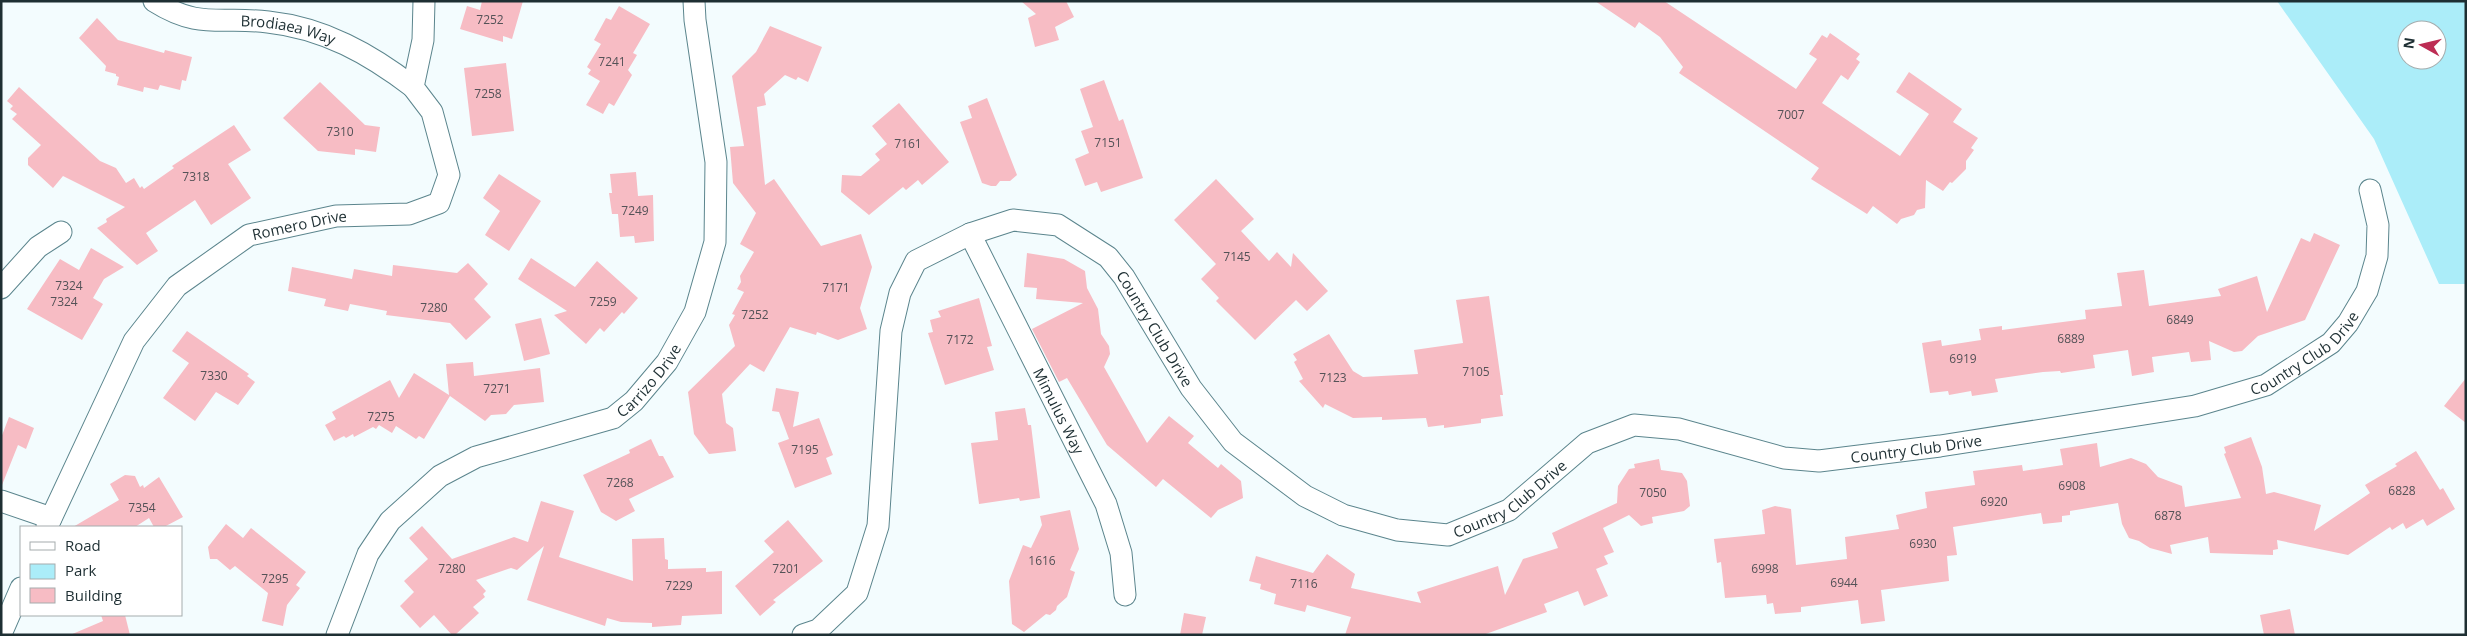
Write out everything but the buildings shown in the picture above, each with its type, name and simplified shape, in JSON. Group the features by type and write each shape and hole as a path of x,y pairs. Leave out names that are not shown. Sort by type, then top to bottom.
{"street":[{"name":"Brodiaea Way","path":"154,1 172,12 201,21 269,22 331,37 380,62 413,87"},
{"path":"413,87 423,40 424,1"},
{"name":"Carrizo Drive","path":"337,635 368,554 390,521 440,476 476,457 613,418 634,401 667,362 695,312 715,242 716,162 695,20 694,1"},
{"name":"Romero Drive","path":"49,523 134,341 177,286 248,235 336,216 409,214 439,204 449,176 432,112 413,87"},
{"name":"Country Club Drive","path":"804,635 818,630 857,594 878,526 891,331 900,293 916,261 970,234 1013,220 1058,225 1108,257 1124,277 1191,388 1233,442 1305,496 1343,515 1396,530 1448,535 1509,510 1587,443 1634,425 1680,429 1784,458 1819,461 1940,446 2195,406 2266,384 2331,342 2348,323 2367,291 2377,256 2378,225 2370,190"},
{"path":"1,288 38,247 61,232"},
{"name":"Mimulus Way","path":"970,234 1106,504 1120,553 1125,595"},
{"path":"1,501 49,523"},
{"path":"1,634 20,590"}],"green space":[{"path":"2277,1 2466,1 2466,284 2439,284 2374,139"}]}
